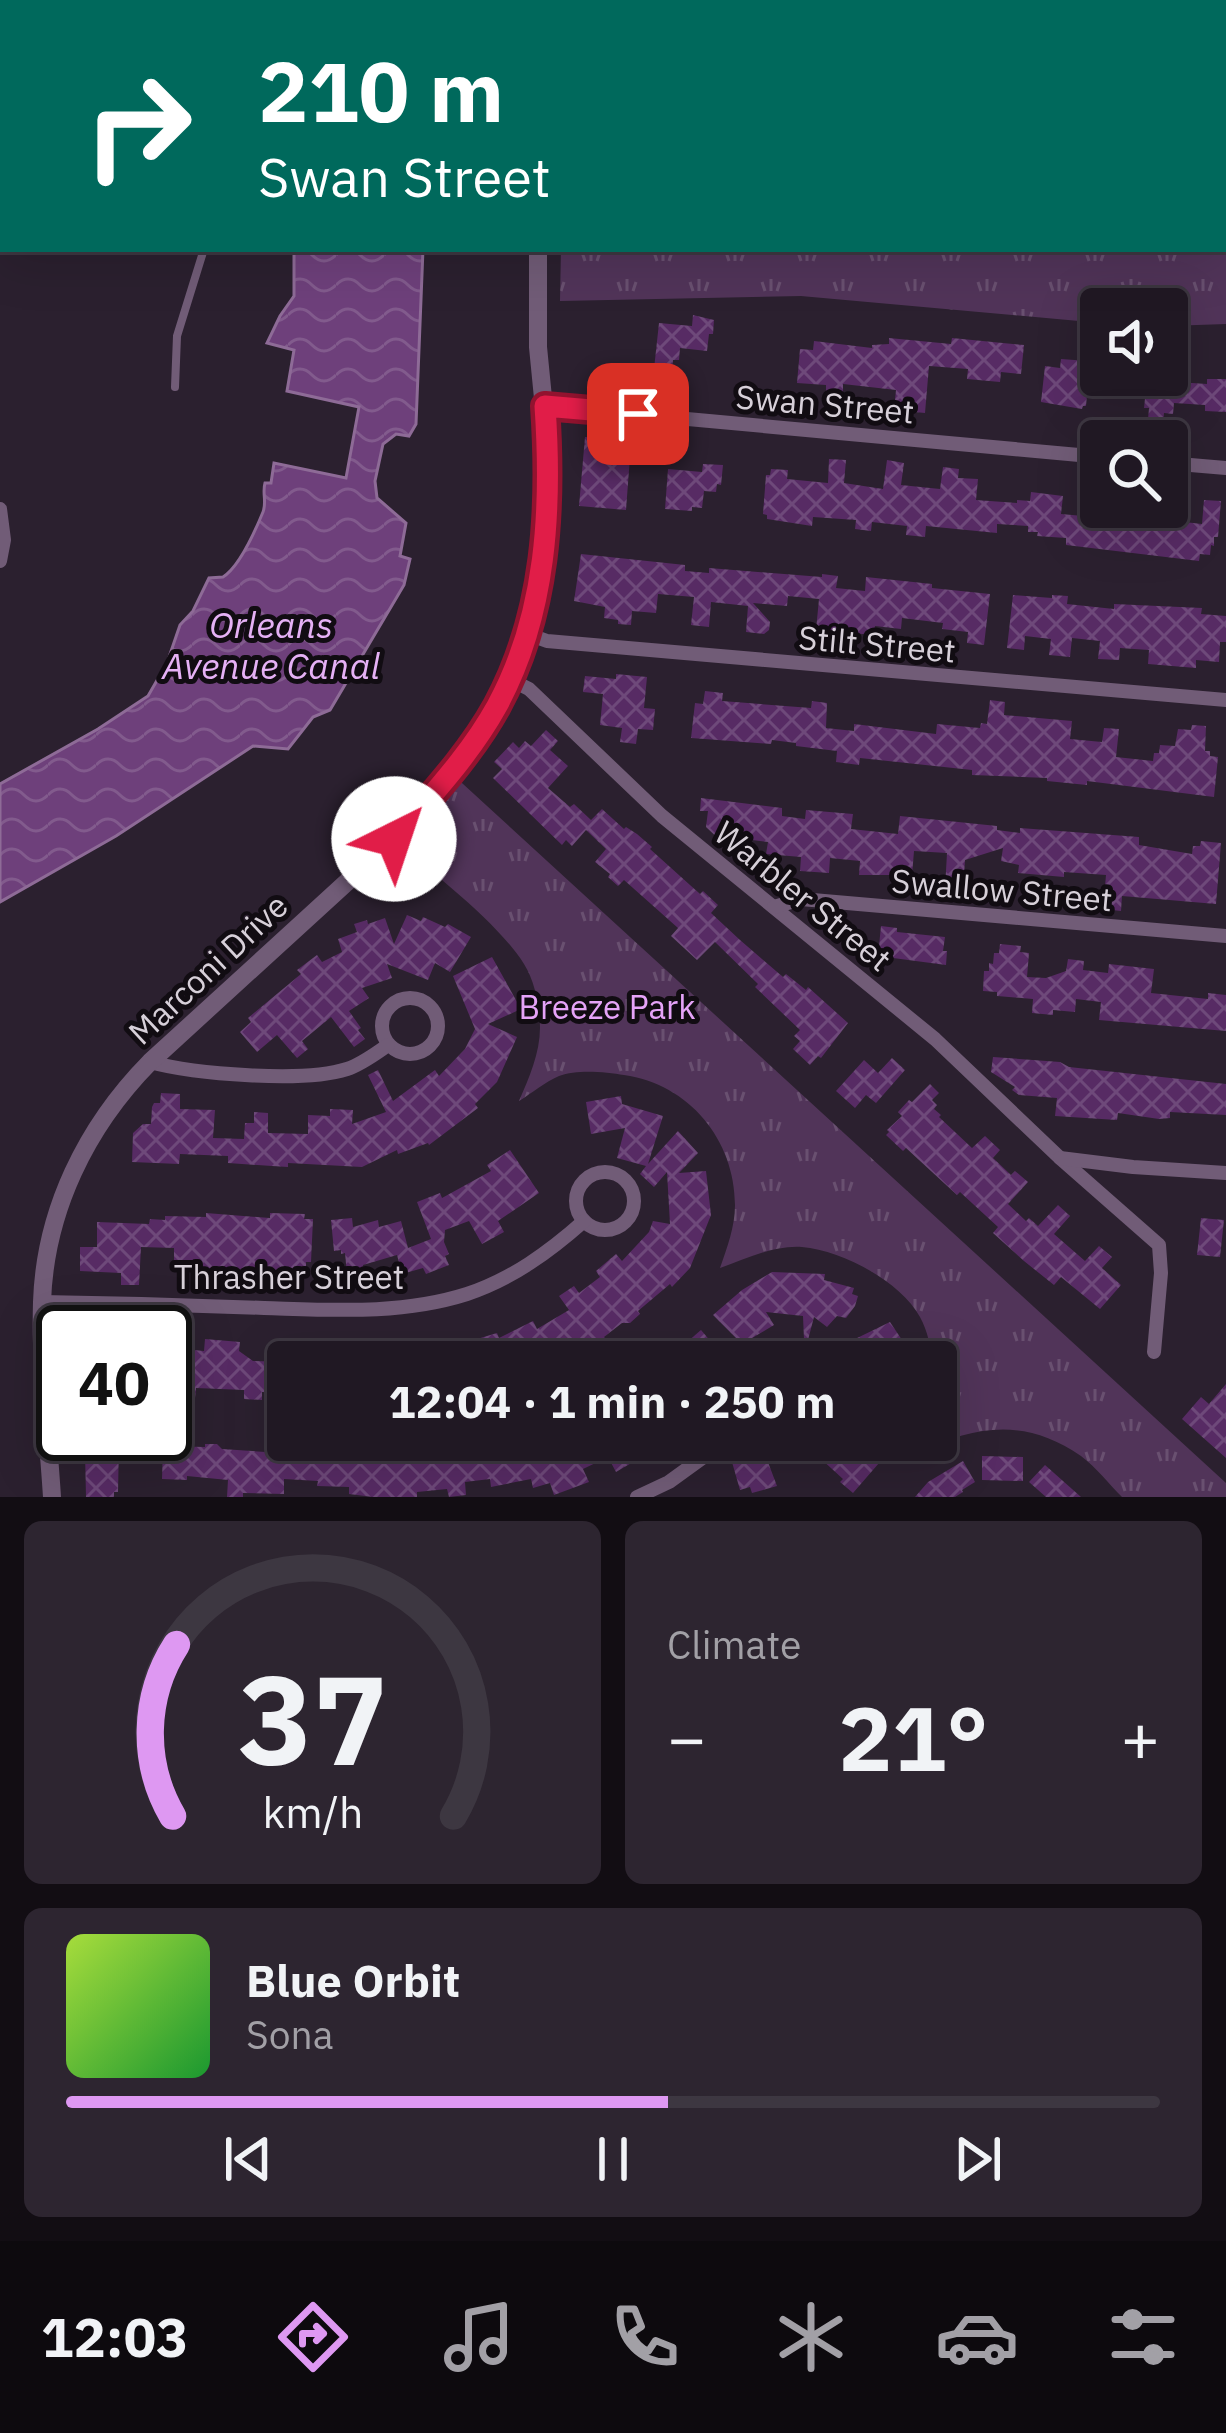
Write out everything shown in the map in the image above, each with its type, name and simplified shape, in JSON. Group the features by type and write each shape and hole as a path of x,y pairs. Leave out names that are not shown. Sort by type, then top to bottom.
{"street":[{"name":"Marconi Drive","path":"52,1497 42,1301 49,1250 68,1183 96,1126 149,1062 394,839 451,773 509,680 536,596 548,525 538,252"},
{"name":"Swan Street","path":"545,406 1080,455"},
{"path":"1188,465 1226,468"},
{"path":"0,508 4,540 0,561"},
{"name":"Stilt Street","path":"525,633 568,644 1226,700"},
{"name":"Warbler Street","path":"509,680 529,689 662,816 935,1039 1159,1244 1154,1352"},
{"name":"Swallow Street","path":"773,907 801,899 1226,936"},
{"path":"404,998 421,1000 434,1011 438,1028 426,1049 402,1054 388,1045 381,1021 389,1006 404,998"},
{"path":"149,1062 196,1071 323,1075 350,1068 388,1045"},
{"path":"1060,1158 1226,1173"},
{"name":"Thrasher Street","path":"611,1173 629,1184 634,1205 624,1224 600,1230 584,1221 576,1201 590,1177 611,1173"},
{"name":"Thrasher Street","path":"42,1301 398,1309 491,1284 554,1247 584,1221"},
{"path":"638,1497 669,1490 703,1461"}],"lane":[{"path":"175,387 177,336 203,252"}],"green space":[{"path":"561,252 1226,252 1226,324 1188,325 1188,288 1080,288 1080,321 801,296 560,301"},
{"name":"Breeze Park","path":"451,773 1226,1483 1226,1497 1122,1497 1081,1456 1041,1436 1001,1430 957,1438 957,1341 929,1341 911,1304 885,1280 852,1261 818,1249 781,1248 720,1268 734,1221 733,1181 727,1159 704,1119 669,1090 624,1075 574,1072 519,1101 540,1037 538,1003 528,971 481,915 394,839"}],"water":[{"name":"Orleans Avenue Canal","path":"294,252 423,252 416,424 409,436 396,434 383,444 375,481 377,498 406,523 400,556 410,559 404,585 330,710 313,717 288,749 253,746 116,836 0,902 0,784 148,696 167,663 180,625 193,611 209,578 229,572 246,547 263,512 265,483 271,483 274,463 346,478 359,407 287,391 294,350 267,343 294,296"}],"building":[{"path":"693,315 714,320 707,351 680,348 672,371 654,369 659,323 692,326"},
{"path":"889,338 1024,345 1021,374 1001,372 1000,382 967,379 968,369 929,366 925,413 894,410 896,390 843,384 843,395 826,393 826,385 797,383 800,349 813,350 814,341 872,348 889,344"},
{"path":"1061,359 1080,360 1080,396 1087,396 1082,409 1041,402 1045,366 1060,368"},
{"path":"1226,379 1226,412 1174,403 1173,414 1148,420 1149,408 1144,408 1145,396 1188,396 1188,383"},
{"path":"585,437 606,439 608,455 630,457 626,510 579,506"},
{"path":"829,459 846,460 844,483 883,489 887,460 904,463 901,485 940,489 943,467 959,469 958,478 978,479 976,500 1017,503 1030,501 1031,492 1063,496 1061,514 1080,516 1080,528 1188,528 1188,522 1202,524 1204,500 1221,501 1218,537 1214,537 1210,555 1200,554 1199,561 1066,545 1066,538 1037,536 1038,532 1028,532 1028,526 997,524 997,533 926,526 925,537 906,535 907,526 872,522 871,531 855,529 856,520 813,517 812,526 767,519 763,514 766,475 771,469 788,470 787,479 828,483"},
{"path":"703,464 723,465 716,492 704,491 702,508 665,509 668,469 702,472"},
{"path":"581,554 685,565 685,571 709,573 709,568 838,576 836,588 865,591 866,577 990,594 984,645 967,643 968,632 942,629 943,623 902,618 901,629 875,626 874,635 816,630 819,599 788,596 787,606 753,603 770,622 764,634 746,632 748,606 711,602 709,627 691,625 694,597 658,594 656,613 632,611 631,625 618,624 618,620 604,618 605,607 574,601"},
{"path":"1013,595 1068,596 1067,604 1114,609 1114,604 1202,608 1201,614 1226,616 1226,642 1220,642 1219,662 1196,660 1196,668 1148,664 1149,650 1120,648 1119,660 1098,659 1100,641 1072,638 1070,657 1049,655 1051,639 1025,636 1024,650 1007,648"},
{"path":"616,674 647,677 644,708 655,709 653,730 638,729 636,744 620,742 622,728 600,725 603,694 583,692 585,676 616,679"},
{"path":"705,691 723,693 722,701 811,708 812,701 827,703 826,728 854,731 854,724 936,734 937,724 980,728 981,723 987,724 990,700 1005,702 1004,715 1072,721 1070,739 1102,742 1104,728 1119,729 1116,757 1153,761 1160,745 1175,746 1178,729 1206,726 1205,751 1218,757 1214,797 1087,781 1087,785 972,775 972,770 860,758 859,765 836,762 837,751 796,743 691,738 695,703 703,704"},
{"path":"546,730 558,741 550,750 568,766 548,788 591,820 602,809 637,834 718,905 711,913 740,940 783,977 786,974 806,990 808,987 848,1023 821,1058 810,1065 793,1049 800,1041 794,1036 800,1030 715,942 697,960 671,936 678,928 624,880 618,886 608,877 595,862 606,849 586,830 572,846 566,840 562,845 493,778 502,769 494,762 513,742 519,748 525,741 531,746"},
{"path":"701,798 782,808 782,816 805,819 806,810 853,814 851,829 898,834 900,816 997,826 997,830 1020,833 1020,828 1139,837 1139,845 1192,854 1193,846 1200,846 1201,841 1221,843 1216,904 1122,896 1121,911 1103,909 1106,875 1018,873 1019,865 1001,861 1003,848 965,860 963,890 945,889 947,853 914,851 912,875 859,875 860,861 830,858 829,873 800,871 801,857 766,854 768,842 744,839 744,845 724,844 706,827 708,811 700,811"},
{"path":"407,915 448,924 471,937 450,972 435,963 428,980 387,964 392,978 362,988 369,998 349,1011 365,1039 354,1047 331,1017 302,1041 308,1049 297,1058 277,1035 257,1052 240,1032 251,1022 248,1018 301,974 297,970 317,955 322,962 342,952 338,939 357,932 354,924 385,918 394,944"},
{"path":"881,926 945,937 946,965 878,956"},
{"path":"1000,944 1021,946 1020,952 1029,953 1027,977 1046,978 1066,971 1068,959 1084,961 1083,970 1108,973 1109,964 1154,969 1151,993 1208,999 1208,993 1226,995 1226,1031 1099,1020 1101,1002 1076,999 1075,1012 1032,1013 1033,999 983,991 984,971 989,971"},
{"path":"492,957 521,1009 488,1024 517,1037 497,1082 475,1104 478,1108 429,1145 398,1154 397,1150 362,1167 228,1163 228,1156 180,1154 179,1164 132,1162 133,1133 151,1124 152,1107 160,1103 161,1093 180,1094 180,1109 215,1110 213,1138 244,1139 245,1123 254,1123 254,1112 268,1113 268,1133 308,1134 308,1115 353,1110 352,1124 386,1112 368,1075 378,1070 393,1101 435,1070 439,1076 465,1049 475,1029 453,976"},
{"path":"993,1057 1226,1084 1226,1115 1170,1112 1170,1118 1159,1119 1118,1113 1117,1120 1055,1116 1057,1098 1019,1095 1012,1090 1015,1087 991,1072"},
{"path":"892,1058 905,1070 876,1103 866,1095 855,1108 836,1091 864,1060 878,1073"},
{"path":"930,1084 939,1093 932,1100 939,1117 972,1148 985,1136 1000,1150 993,1158 1011,1175 1015,1171 1028,1182 1008,1204 1038,1226 1058,1205 1070,1216 1054,1234 1085,1261 1099,1246 1112,1257 1102,1268 1121,1285 1100,1309 1061,1277 1054,1285 1024,1261 993,1233 998,1227 960,1192 957,1195 886,1135 902,1116 898,1112"},
{"path":"621,1096 622,1104 663,1116 648,1164 678,1131 698,1153 679,1173 706,1171 711,1215 690,1268 604,1341 470,1341 497,1333 499,1338 533,1321 537,1329 569,1310 559,1296 574,1286 579,1293 600,1277 596,1271 616,1254 622,1261 653,1221 670,1224 667,1172 654,1187 640,1174 646,1166 617,1158 625,1128 591,1134 586,1102"},
{"path":"510,1150 539,1193 498,1221 504,1232 482,1244 469,1221 445,1230 449,1265 426,1274 423,1268 402,1274 397,1255 363,1265 365,1283 348,1285 345,1253 334,1251 331,1220 352,1218 353,1227 378,1220 379,1227 401,1221 408,1248 431,1239 417,1202 440,1193 442,1198 491,1171 487,1165"},
{"path":"206,1213 270,1218 270,1213 305,1214 304,1219 313,1219 306,1278 221,1272 220,1279 202,1278 202,1272 174,1271 174,1248 141,1247 139,1285 121,1285 121,1273 80,1271 80,1247 97,1247 97,1222 149,1224 150,1219 165,1220 165,1216 206,1217"},
{"path":"1201,1218 1224,1220 1220,1257 1197,1255"},
{"path":"772,1272 825,1274 824,1280 854,1288 852,1294 858,1296 846,1318 837,1316 827,1327 814,1317 808,1340 804,1339 803,1316 766,1312 774,1325 739,1341 713,1315"},
{"path":"890,1322 903,1341 854,1341"},
{"path":"701,1330 710,1341 688,1341"},
{"path":"205,1339 240,1342 239,1351 253,1361 267,1361 267,1392 262,1392 262,1400 244,1399 244,1390 196,1388 192,1398 192,1350 204,1351"},
{"path":"1226,1384 1226,1458 1182,1419 1201,1397 1209,1404"},
{"path":"205,1444 267,1452 267,1461 600,1461 583,1469 589,1482 554,1495 550,1483 533,1488 531,1479 491,1487 490,1479 465,1482 466,1495 449,1497 447,1489 417,1492 417,1497 373,1497 349,1494 349,1487 284,1479 284,1494 227,1497 228,1480 162,1479 163,1461 192,1461 192,1447"},
{"path":"982,1456 1023,1457 1023,1481 982,1480"},
{"path":"85,1461 119,1461 114,1497 86,1497"},
{"path":"610,1461 635,1461 616,1472"},
{"path":"768,1461 777,1486 752,1493 750,1487 740,1490 732,1462"},
{"path":"823,1461 881,1461 853,1493 840,1482 843,1479"},
{"path":"963,1461 975,1482 963,1492 955,1497 915,1497 928,1482"},
{"path":"1045,1465 1081,1497 1046,1497 1029,1482"}],"route":[{"path":"394,839 478,735 497,706 519,652 536,596 548,525 545,406 638,414"}]}
